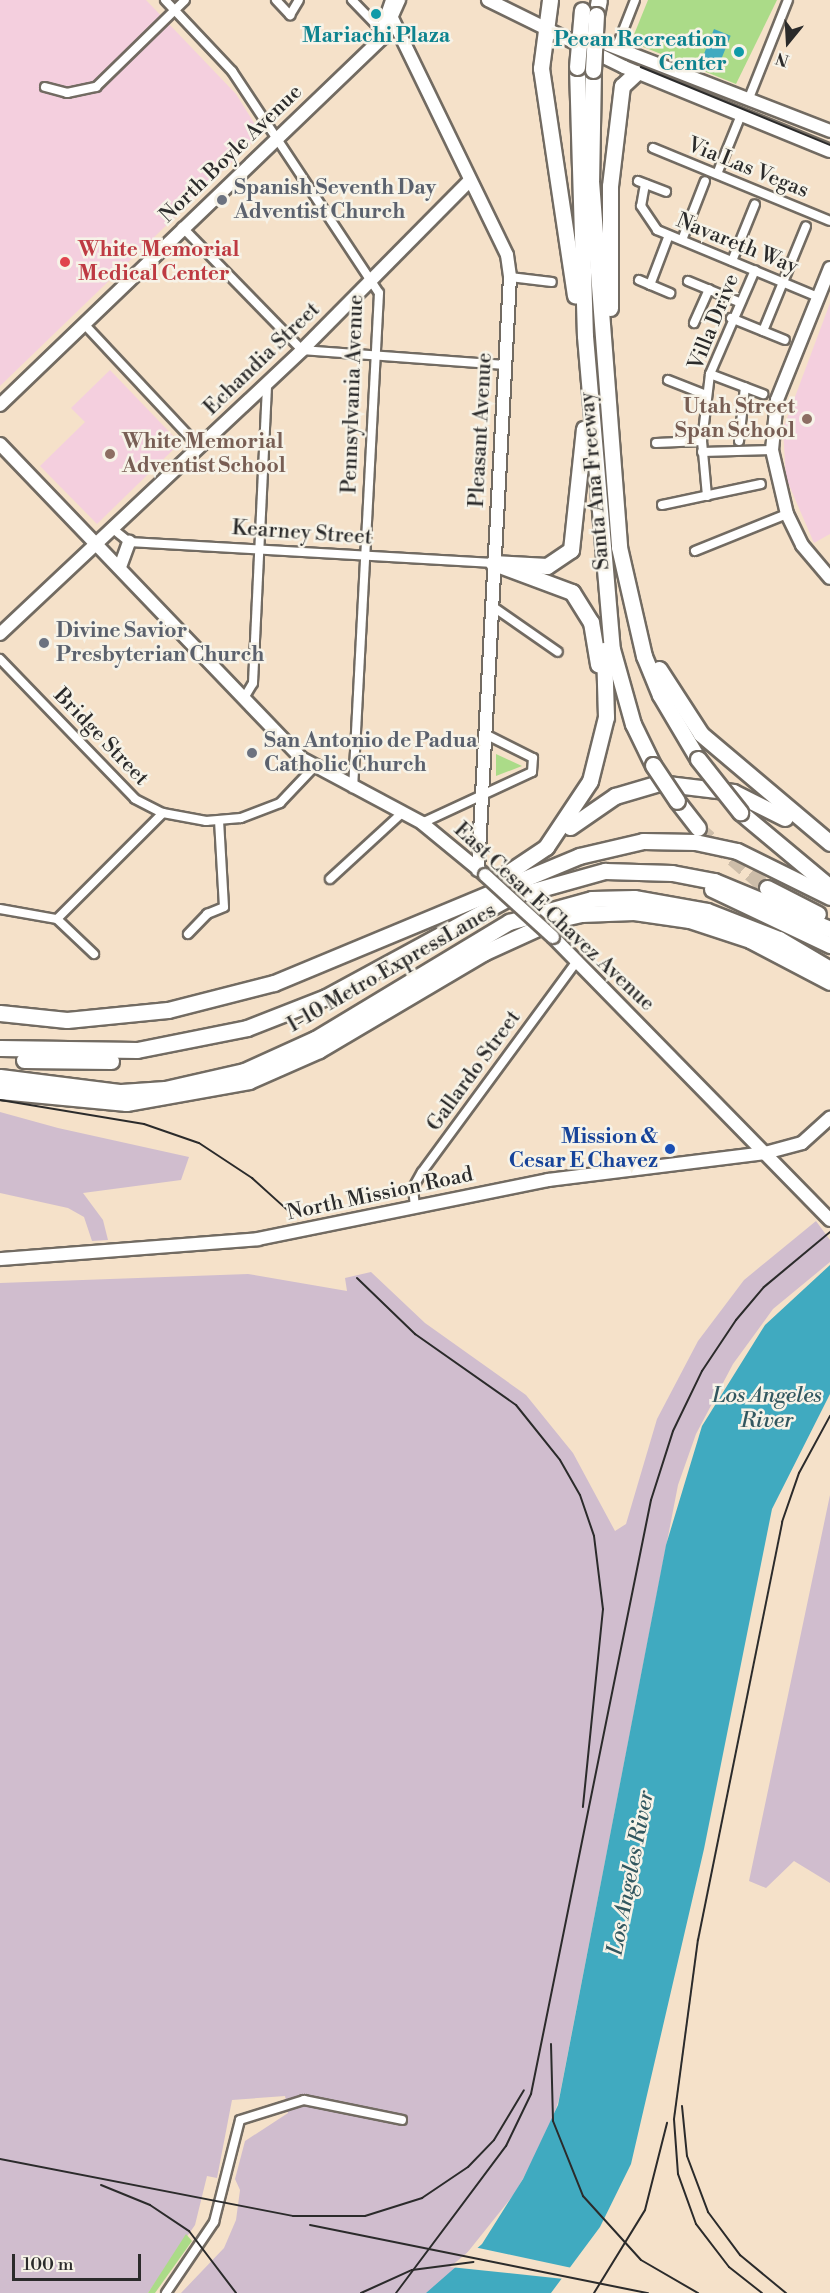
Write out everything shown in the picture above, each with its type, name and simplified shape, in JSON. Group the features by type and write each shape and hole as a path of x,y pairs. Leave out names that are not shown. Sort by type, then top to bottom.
{"highway":[{"path":"550,0 541,58 546,120 585,336"},
{"name":"Santa Ana Freeway","path":"590,6 577,67 576,166 585,336 612,649 633,724 654,765 698,828"},
{"name":"Santa Ana Freeway","path":"590,6 593,70 591,181 619,547 629,597 660,695 698,759 740,812 830,887"},
{"path":"606,365 610,186 622,86 636,73"},
{"path":"493,563 547,566 571,550 591,403"},
{"path":"546,847 590,781 606,717 593,442"},
{"path":"493,563 559,584 580,602 594,634 606,717"},
{"path":"629,597 676,703 701,734 830,843"},
{"path":"423,921 546,847 615,796 659,783 690,783 733,792 773,809 830,848"},
{"path":"0,1013 67,1020 168,1011 274,983 579,856 643,841 695,842 737,851 830,897"},
{"path":"648,870 722,893 830,945"},
{"path":"0,1057 57,1063 133,1059 188,1049 327,997 457,923 534,888 582,874 648,870 714,881 830,929"},
{"path":"767,888 830,921"},
{"name":"I-10 Metro ExpressLanes","path":"0,1077 121,1092 165,1089 243,1071 315,1039 475,939 550,908 592,899 680,904 830,969"},
{"name":"I-10 Metro ExpressLanes","path":"0,1091 126,1103 249,1081 319,1050 483,953 555,920 581,914 634,912 688,920 777,945 830,982"},
{"path":"777,945 830,957"},
{"path":"0,1048 137,1050 247,1028"}],"main road":[{"name":"North Boyle Avenue","path":"0,405 382,38 399,0"},
{"path":"488,0 545,25 636,73 830,151"},
{"name":"Pleasant Avenue","path":"392,18 468,182 507,255 510,277 482,794 482,872"},
{"path":"545,25 617,46 830,131"},
{"name":"Echandia Street","path":"0,634 302,350 468,182"},
{"path":"830,268 777,400 772,450 787,514 802,545 830,578"},
{"name":"East Cesar E Chavez Avenue","path":"0,444 244,698 314,767 422,823 482,872 553,936 830,1220"},
{"path":"120,567 129,542"},
{"name":"North Mission Road","path":"0,1259 258,1239 548,1180 765,1153 802,1143 830,1118"}],"street":[{"name":"Pennsylvania Avenue","path":"165,0 232,70 372,278 379,293 353,788"},
{"path":"45,87 67,93 96,87 185,0"},
{"path":"276,0 290,15 299,0"},
{"path":"352,0 380,30 390,0"},
{"path":"617,46 635,0"},
{"path":"748,98 788,0"},
{"path":"717,174 741,115"},
{"name":"Via Las Vegas","path":"653,148 830,221"},
{"path":"682,240 705,182"},
{"name":"Navareth Way","path":"666,192 642,183 641,206 651,225 669,235 818,297"},
{"path":"732,261 755,204"},
{"path":"763,331 806,226"},
{"path":"183,227 302,350 504,365"},
{"path":"650,285 669,235"},
{"name":"Villa Drive","path":"706,496 702,441 710,374 731,318 755,270"},
{"path":"510,277 552,282"},
{"path":"639,280 670,293"},
{"path":"688,280 739,302"},
{"path":"694,323 709,289"},
{"path":"731,318 785,340"},
{"path":"84,324 199,447"},
{"path":"710,374 763,394"},
{"path":"668,380 706,394"},
{"path":"244,698 253,683 267,381"},
{"path":"739,441 746,387"},
{"path":"656,443 702,441"},
{"path":"702,452 772,450"},
{"path":"662,506 761,484"},
{"path":"695,551 787,514"},
{"path":"113,529 129,542"},
{"name":"Kearney Street","path":"129,542 493,563"},
{"path":"492,606 558,652"},
{"name":"Bridge Street","path":"0,659 135,799 163,813 219,821 241,819 280,803 314,767"},
{"path":"422,823 482,794 526,777 535,764 533,758 486,734"},
{"path":"330,879 403,812"},
{"path":"57,919 163,813"},
{"path":"188,934 207,914 224,907 219,821"},
{"path":"0,909 57,919 94,954"},
{"name":"Gallardo Street","path":"415,1207 413,1188 422,1172 577,961"},
{"path":"166,2293 214,2222 240,2120 304,2100 402,2120"}],"shaded area":[{"name":"White Memorial Medical Center","path":"0,0 146,0 236,94 261,134 0,386"},
{"name":"Utah Street Span School","path":"830,303 830,534 814,543 786,478 783,429"},
{"name":"White Memorial Adventist School","path":"110,370 180,443 97,524 40,466 85,422 71,408"},
{"path":"0,1112 58,1128 189,1157 181,1180 83,1193 103,1220 108,1240 92,1241 84,1217 68,1208 0,1193"},
{"path":"816,1221 830,1240 830,1262 773,1309 733,1364 696,1434 678,1485 559,2099 548,2133 515,2193 435,2293 181,2293 224,2248 236,2220 240,2190 235,2179 245,2141 288,2113 285,2096 232,2100 217,2178 207,2176 195,2225 148,2293 0,2293 0,1283 248,1274 347,1291 345,1278 371,1272 425,1323 526,1395 573,1453 615,1531 626,1524 657,1419 698,1341 744,1280"},
{"path":"830,1495 830,1883 794,1861 766,1888 749,1881"}],"green space":[{"path":"648,0 777,0 736,84 631,42"},
{"path":"496,754 522,766 496,776"},
{"path":"186,2234 192,2241 155,2293 148,2293"}],"water":[{"path":"714,29 731,36 719,65 702,59"},
{"name":"Los Angeles River","path":"830,1265 830,1394 772,1509 704,1849 631,2164 600,2227 551,2293 426,2293 482,2244 523,2179 558,2105 666,1545 702,1426 765,1325"}],"pier":[{"path":"474,2247 572,2268 564,2279 450,2267"}],"tunnel":[{"path":"698,828 767,888"}],"tram line":[{"path":"641,67 830,145"}],"railway":[{"path":"0,1100 144,1124 199,1143 252,1178 293,1215"},
{"path":"396,2293 506,2146 531,2094 651,1500 673,1431 702,1371 736,1320 764,1287 830,1232"},
{"path":"357,1278 415,1334 516,1405 560,1460 580,1495 594,1536 603,1609 583,1807"},
{"path":"762,2293 729,2267 696,2224 678,2174 674,2119 698,1940 782,1522 799,1473 830,1416"},
{"path":"551,2044 553,2121 583,2196 641,2260 698,2293"},
{"path":"0,2159 293,2216 365,2216 422,2198 468,2167 494,2140 524,2090"},
{"path":"682,2106 687,2156 708,2212 740,2255 786,2293"},
{"path":"594,2293 645,2210 667,2123"},
{"path":"101,2185 150,2205 189,2231 236,2293"},
{"path":"310,2225 648,2293"},
{"path":"361,2293 412,2270 473,2262"}],"place":[{"name":"Mariachi Plaza","path":"376,14"},
{"name":"Pecan Recreation Center","path":"739,52"},
{"name":"Spanish Seventh Day Adventist Church","path":"222,200"},
{"name":"White Memorial Medical Center","path":"65,262"},
{"name":"Utah Street Span School","path":"807,419"},
{"name":"White Memorial Adventist School","path":"110,454"},
{"name":"Divine Savior Presbyterian Church","path":"44,643"},
{"name":"San Antonio de Padua Catholic Church","path":"252,753"},
{"name":"Mission & Cesar E Chavez","path":"670,1149"}]}
